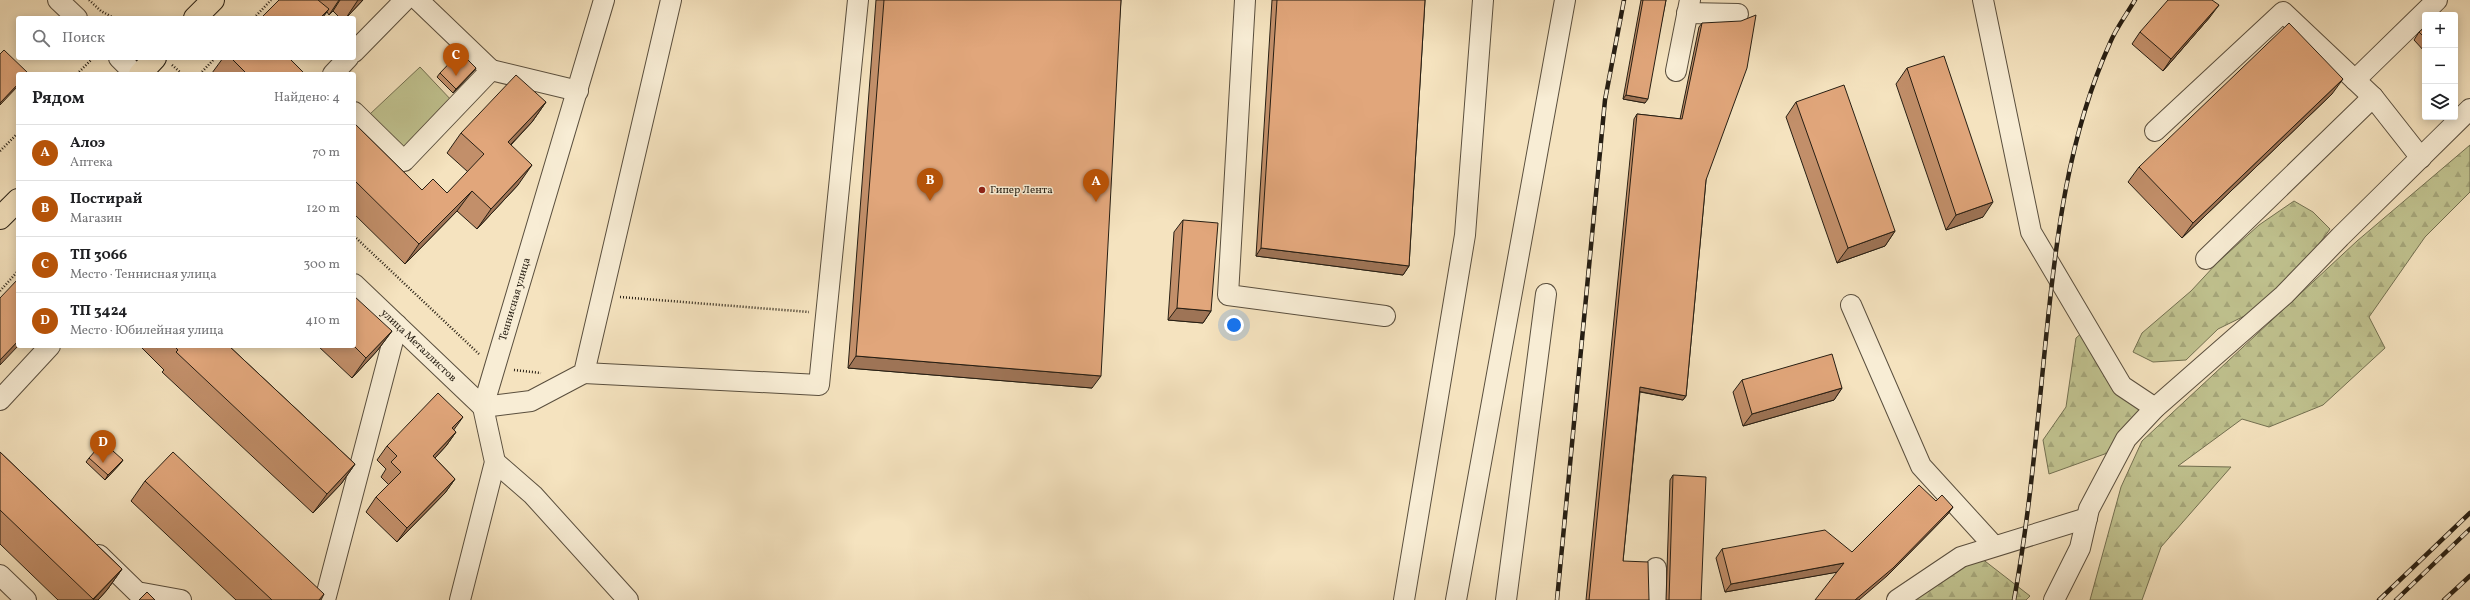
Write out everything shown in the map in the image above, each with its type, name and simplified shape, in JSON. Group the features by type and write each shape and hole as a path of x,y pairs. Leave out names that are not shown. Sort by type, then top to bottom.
{"main road":[{"path":"197,16 213,0"},
{"path":"143,72 160,60"},
{"path":"0,218 16,202"}],"street":[{"path":"58,0 75,16"},
{"path":"356,50 405,0"},
{"path":"418,0 491,70 578,91"},
{"name":"Теннисная улица","path":"460,600 495,462 483,407 604,0"},
{"path":"584,374 671,0"},
{"path":"483,407 531,400 584,374 819,385 858,0"},
{"path":"1245,0 1228,295 1385,316"},
{"path":"1404,600 1465,235 1483,0"},
{"path":"1456,600 1565,0"},
{"path":"1983,0 2031,232 2122,386 2155,408"},
{"path":"2355,80 2437,0"},
{"path":"1676,72 1689,6 1738,14"},
{"path":"2156,131 2290,6 2355,80 2373,97 2420,158"},
{"path":"121,60 133,72"},
{"path":"335,72 346,60"},
{"path":"356,114 404,161 491,70"},
{"path":"2206,259 2373,97"},
{"path":"2054,600 2080,548 2089,508 2126,439 2155,408 2284,295 2340,237 2470,109"},
{"name":"улица Металлистов","path":"356,286 483,407"},
{"path":"1506,600 1546,294"},
{"path":"1851,305 1921,466 1994,546"},
{"path":"325,600 397,325"},
{"path":"0,400 48,348"},
{"path":"495,462 533,495 628,600"},
{"path":"1896,600 1961,557 2087,518"},
{"path":"86,542 134,596 181,600"},
{"path":"1656,568 1656,600"},
{"path":"0,575 26,600"}],"path":[{"path":"89,0 101,11 110,16"},
{"path":"256,16 271,0"},
{"path":"79,72 91,60"},
{"path":"162,60 179,72"},
{"path":"202,72 213,60"},
{"path":"0,151 16,135"},
{"path":"356,238 494,368 542,373"},
{"path":"0,290 16,273"},
{"path":"602,296 826,314"}],"green space":[{"path":"420,67 453,102 404,149 370,114"},
{"path":"2470,145 2470,192 2425,237 2369,317 2385,348 2323,405 2269,427 2242,419 2178,466 2231,467 2161,547 2142,600 2090,600 2121,487 2142,441 2357,241"},
{"path":"2294,201 2313,212 2330,229 2279,299 2218,329 2186,360 2153,362 2133,352 2142,333 2191,291 2217,263 2259,225"},
{"path":"2083,332 2142,413 2113,451 2049,474 2043,440 2066,407 2076,338"},
{"path":"1981,558 2030,596 2026,600 1903,600"}],"building":[{"path":"279,0 318,0 329,9 322,16 263,16"},
{"name":"Гипер Лента","path":"884,0 1121,0 1101,376 856,356"},
{"path":"1277,0 1425,0 1409,266 1261,248"},
{"path":"1643,0 1666,0 1648,99 1626,95"},
{"path":"2168,0 2212,0 2219,5 2171,59 2140,32"},
{"path":"1756,15 1747,68 1706,180 1686,396 1640,387 1623,561 1648,562 1649,600 1589,600 1637,114 1682,119 1702,23 1741,21"},
{"path":"2289,23 2343,79 2193,223 2139,167"},
{"path":"4,50 27,72 16,72 16,86 0,103 0,54"},
{"path":"460,52 476,68 456,89 440,73"},
{"path":"1944,56 1993,202 1956,215 1907,68"},
{"path":"233,60 291,60 303,72 245,72"},
{"path":"516,75 546,102 508,142 532,165 491,209 472,191 419,244 356,182 356,125 422,190 433,179 447,193 484,154 461,133"},
{"path":"1844,85 1895,231 1848,248 1796,102"},
{"path":"1183,220 1218,223 1211,311 1177,308"},
{"path":"16,281 16,343 0,360 0,298"},
{"path":"356,298 392,331 366,358 356,348"},
{"path":"176,348 231,348 355,464 327,494 176,352 178,350"},
{"path":"1832,354 1842,388 1752,414 1742,380"},
{"path":"438,393 463,417 452,428 456,432 433,456 455,479 407,528 376,497 401,472 391,462 397,456 387,446"},
{"path":"103,442 123,460 108,475 89,458"},
{"path":"0,452 122,569 93,599 0,510"},
{"path":"173,452 324,594 319,600 272,600 145,481"},
{"path":"1673,475 1706,477 1701,600 1669,600"},
{"path":"1919,485 1936,501 1942,495 1953,507 1893,568 1855,600 1815,600 1844,563 1731,584 1722,549 1825,530 1852,552"},
{"path":"147,592 155,600 139,600"}],"railway":[{"path":"1557,600 1605,100 1624,0"},
{"path":"2014,600 2029,502 2054,263 2066,188 2084,114 2096,78 2112,37 2135,0"},
{"path":"2379,600 2470,513"},
{"path":"2396,600 2470,529"},
{"path":"2444,600 2470,576"}],"place":[{"name":"ТП 3066","path":"456,76"},
{"name":"Гипер Лента","path":"982,190"},
{"name":"Постирай","path":"930,201"},
{"name":"Алоэ","path":"1096,202"},
{"name":"ТП 3424","path":"103,463"}]}
